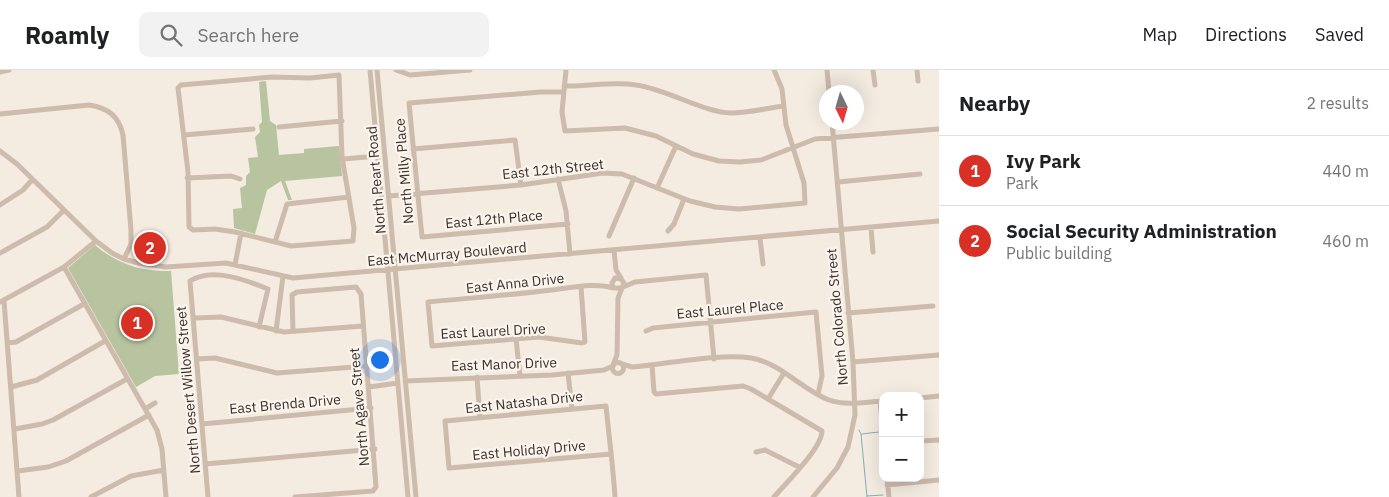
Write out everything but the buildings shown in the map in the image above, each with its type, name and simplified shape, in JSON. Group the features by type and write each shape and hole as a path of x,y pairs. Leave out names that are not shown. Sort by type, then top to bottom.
{"street":[{"path":"0,72 9,70"},
{"name":"North Peart Road","path":"370,70 408,497"},
{"name":"North Peart Road","path":"377,70 416,497"},
{"path":"400,71 410,75 470,70"},
{"path":"566,70 562,112 565,131 625,128 656,136 676,146 718,161 740,162 760,160 815,139 939,128"},
{"path":"774,70 782,89 786,125 793,148"},
{"path":"827,70 828,85"},
{"path":"873,70 875,85"},
{"path":"917,70 918,81"},
{"path":"339,75 343,159 354,228 353,241 291,246 241,233 216,229 193,230 189,227 184,134 178,88 181,86 272,77 339,75"},
{"path":"564,86 615,82 637,85 659,90 718,111 731,113 784,106"},
{"name":"North Milly Place","path":"422,237 409,103 541,92 564,92"},
{"path":"0,114 89,105 103,107 114,115 121,124 123,135 131,230 131,244 124,259"},
{"path":"279,127 342,121"},
{"path":"184,134 253,129"},
{"name":"North Colorado Street","path":"812,497 837,468 848,447 854,427 853,362 832,130"},
{"path":"414,149 515,140 521,185"},
{"path":"657,188 676,146"},
{"name":"East 12th Street","path":"389,196 521,185 603,173 622,174 684,199 715,207 740,209 805,203 804,183 793,148"},
{"name":"East McMurray Boulevard","path":"0,151 17,164 96,240 112,253 124,259 138,264 166,267 206,264 235,265 283,276 314,278 939,221"},
{"path":"343,159 378,156"},
{"path":"838,182 920,174"},
{"path":"187,178 231,176 240,179"},
{"path":"609,236 634,178"},
{"path":"558,179 568,224 570,254"},
{"path":"0,205 23,190 32,180"},
{"path":"275,242 287,204 349,197"},
{"path":"668,230 674,224 684,199"},
{"path":"0,253 47,227 64,210"},
{"name":"East 12th Place","path":"422,237 568,224"},
{"path":"871,228 873,252"},
{"path":"235,265 241,233"},
{"path":"760,238 763,264"},
{"path":"19,497 12,387 2,301 64,267 96,240"},
{"path":"614,250 616,270 613,280 618,298"},
{"path":"64,267 157,430 162,449 166,497"},
{"path":"616,270 622,279 622,287 618,298 616,355 613,366 615,373 622,372 632,366"},
{"path":"622,287 635,282 706,275 714,359"},
{"path":"276,331 283,276"},
{"name":"North Desert Willow Street","path":"208,497 190,281 194,278 233,277 268,289 259,327"},
{"path":"613,280 622,279 635,282"},
{"name":"East Anna Drive","path":"603,286 613,280"},
{"name":"East Anna Drive","path":"432,346 428,302 603,286 622,287"},
{"name":"North Agave Street","path":"293,331 292,295 298,292 356,287 358,290 364,326 375,449 376,487 373,491 296,497"},
{"name":"East Laurel Drive","path":"432,346 539,337 585,342 580,288"},
{"path":"7,343 16,342 84,304"},
{"path":"848,313 933,306"},
{"name":"East Laurel Place","path":"646,331 653,328 816,312 822,376 818,394"},
{"path":"194,318 221,317 276,331 364,326"},
{"path":"516,339 520,376"},
{"path":"12,387 37,380 105,340"},
{"path":"616,355 621,364 622,372"},
{"path":"853,362 939,355"},
{"path":"197,359 215,358 277,373 367,366"},
{"path":"621,364 632,366 714,359 752,358 767,363 829,400 855,403 879,401"},
{"name":"East Manor Drive","path":"405,381 568,373 604,370 618,363 621,364"},
{"path":"652,365 654,392 743,386 822,431 822,436 814,448 774,497"},
{"name":"East Manor Drive","path":"604,370 615,373"},
{"path":"568,373 572,409"},
{"path":"768,399 784,373"},
{"path":"477,376 480,418"},
{"path":"15,429 53,420 127,379"},
{"path":"369,387 398,383"},
{"path":"924,398 939,396"},
{"path":"145,409 155,403"},
{"name":"East Natasha Drive","path":"449,468 444,421 606,406 611,454"},
{"name":"East Brenda Drive","path":"202,424 371,408"},
{"path":"18,471 48,467 66,460 149,415"},
{"path":"924,441 939,440"},
{"path":"205,464 375,449"},
{"path":"756,452 765,450 799,467"},
{"path":"611,454 615,497"},
{"name":"East Holiday Drive","path":"449,468 611,454"},
{"path":"91,497 131,476 164,470"},
{"path":"888,485 939,480"},
{"path":"888,482 888,497"}],"green space":[{"path":"266,81 270,121 276,125 279,155 304,153 304,149 339,146 342,176 285,181 292,200 288,200 281,181 267,190 255,234 234,228 233,209 242,208 240,188 246,185 246,176 250,172 248,158 258,157 255,137 260,132 259,125 262,122 259,82"},
{"path":"95,245 121,262 150,270 171,271 179,374 155,376 136,387 68,268"}],"waterway":[{"path":"859,430 861,434 867,497"},
{"path":"862,434 879,432"},
{"path":"867,496 883,495"}],"place":[{"name":"Social Security Administration","path":"150,248"},
{"name":"Ivy Park","path":"137,323"}]}
